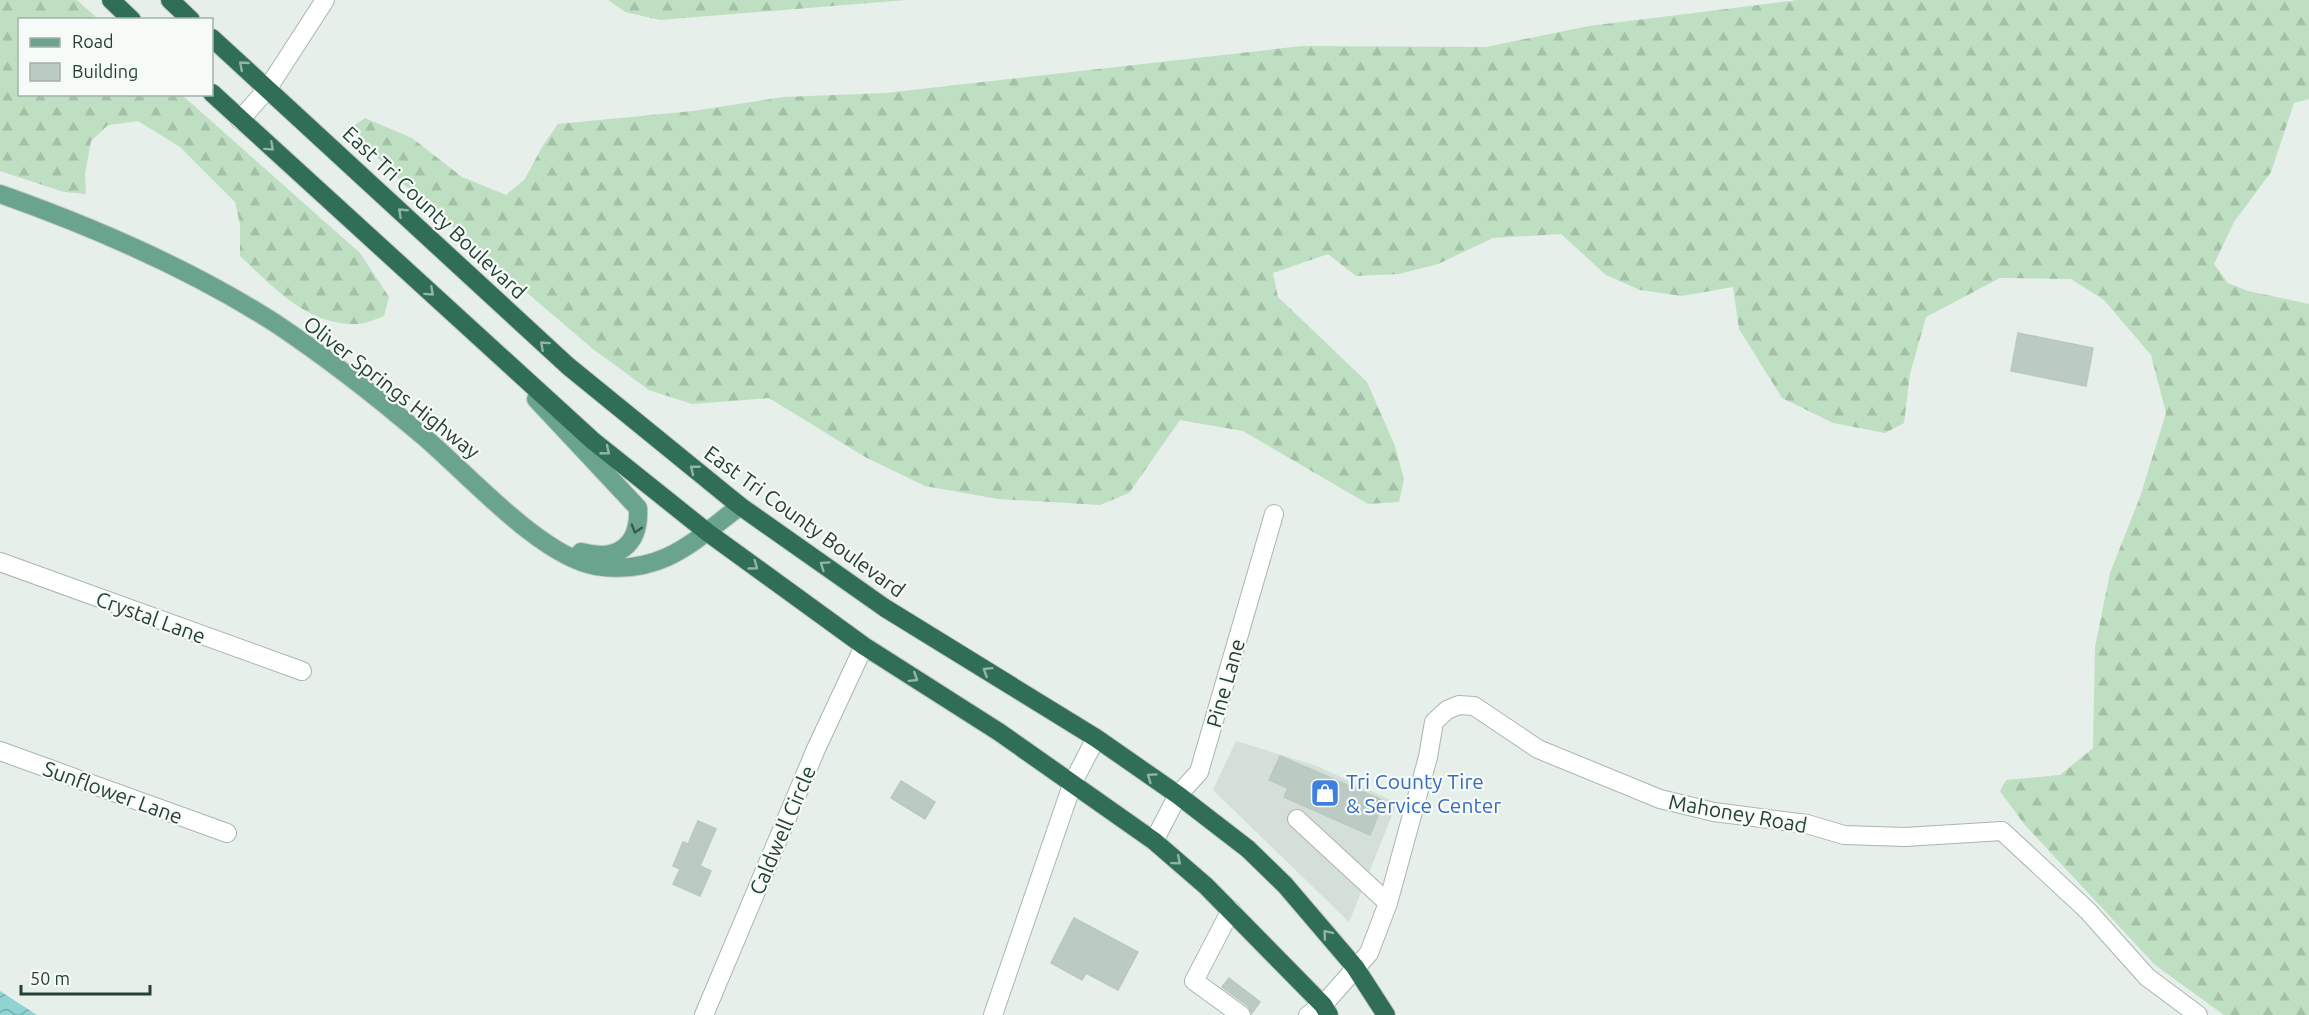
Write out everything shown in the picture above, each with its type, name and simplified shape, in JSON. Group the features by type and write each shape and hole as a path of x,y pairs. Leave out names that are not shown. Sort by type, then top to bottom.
{"highway":[{"path":"111,0 130,18"},
{"path":"170,0 189,18"},
{"name":"East Tri County Boulevard","path":"213,39 568,366 740,506 885,608 1096,738 1178,795 1248,849 1285,885 1355,967 1386,1015"},
{"path":"213,94 592,440 707,532 864,646 1073,782 1154,841 1231,910 1320,1012"}],"main road":[{"name":"Oliver Springs Highway","path":"0,194 83,223 138,248 274,323 353,379 423,435 512,515 562,554 593,566 628,570 656,564 707,532 740,506"},
{"path":"484,342 638,508 639,525 634,537 622,550 590,554 576,550 512,515"}],"street":[{"path":"240,120 268,88 325,0"},
{"name":"Pine Lane","path":"1154,841 1178,795 1199,772 1274,514"},
{"name":"Crystal Lane","path":"0,562 302,671"},
{"name":"Caldwell Circle","path":"704,1015 816,749 864,646"},
{"name":"Mahoney Road","path":"1320,1012 1355,967 1369,953 1388,903 1428,757 1434,722 1447,710 1459,705 1474,706 1538,749 1659,799 1714,812 1807,824 1844,835 1905,837 2002,831 2088,911 2147,977 2198,1015"},
{"path":"993,1015 1073,782 1096,738"},
{"name":"Sunflower Lane","path":"0,751 227,832"},
{"path":"1297,819 1388,903"},
{"path":"1231,910 1194,981 1241,1015"}],"shaded area":[{"path":"1236,741 1317,766 1397,803 1349,922 1213,790"}],"green space":[{"path":"0,0 77,0 97,18 18,18 18,96 183,96 360,253 389,297 384,316 360,324 339,323 307,312 279,292 240,256 240,224 235,202 180,147 138,121 108,125 91,141 85,174 86,194 64,192 0,171"},
{"path":"608,0 906,0 660,20 625,12"},
{"path":"1798,0 2309,0 2309,99 2294,103 2271,172 2234,222 2214,264 2228,283 2248,291 2309,304 2309,1015 2224,1015 2155,965 2024,824 2000,791 2006,780 2060,775 2093,748 2095,647 2110,573 2140,497 2166,413 2151,355 2104,300 2071,279 2000,278 1926,317 1910,374 1904,423 1885,433 1833,423 1782,398 1739,329 1733,287 1682,296 1640,290 1606,275 1561,234 1493,238 1438,264 1399,274 1356,276 1328,254 1273,273 1278,297 1367,382 1395,446 1404,479 1399,502 1368,504 1243,431 1180,420 1129,493 1100,505 998,499 925,486 865,457 769,398 692,404 649,390 593,349 539,303 407,187 349,129 365,118 412,138 462,177 506,195 525,179 542,147 558,124 693,111 783,97 886,93 1302,46 1486,47 1589,26"}],"water":[{"path":"0,991 37,1015 0,1015"}],"building":[{"path":"2018,333 2093,348 2086,386 2011,371"},
{"name":"Tri County Tire & Service Center","path":"1280,756 1384,801 1370,835 1284,797 1288,788 1269,780"},
{"path":"901,781 935,802 925,819 891,798"},
{"path":"698,821 716,829 700,866 711,871 700,896 673,884 680,869 673,866 683,842 688,844"},
{"path":"1074,918 1138,952 1118,990 1086,973 1082,980 1051,963"},
{"path":"1229,978 1260,1002 1252,1013 1248,1006 1222,987"}],"place":[{"name":"Tri County Tire & Service Center","path":"1325,793"}]}
